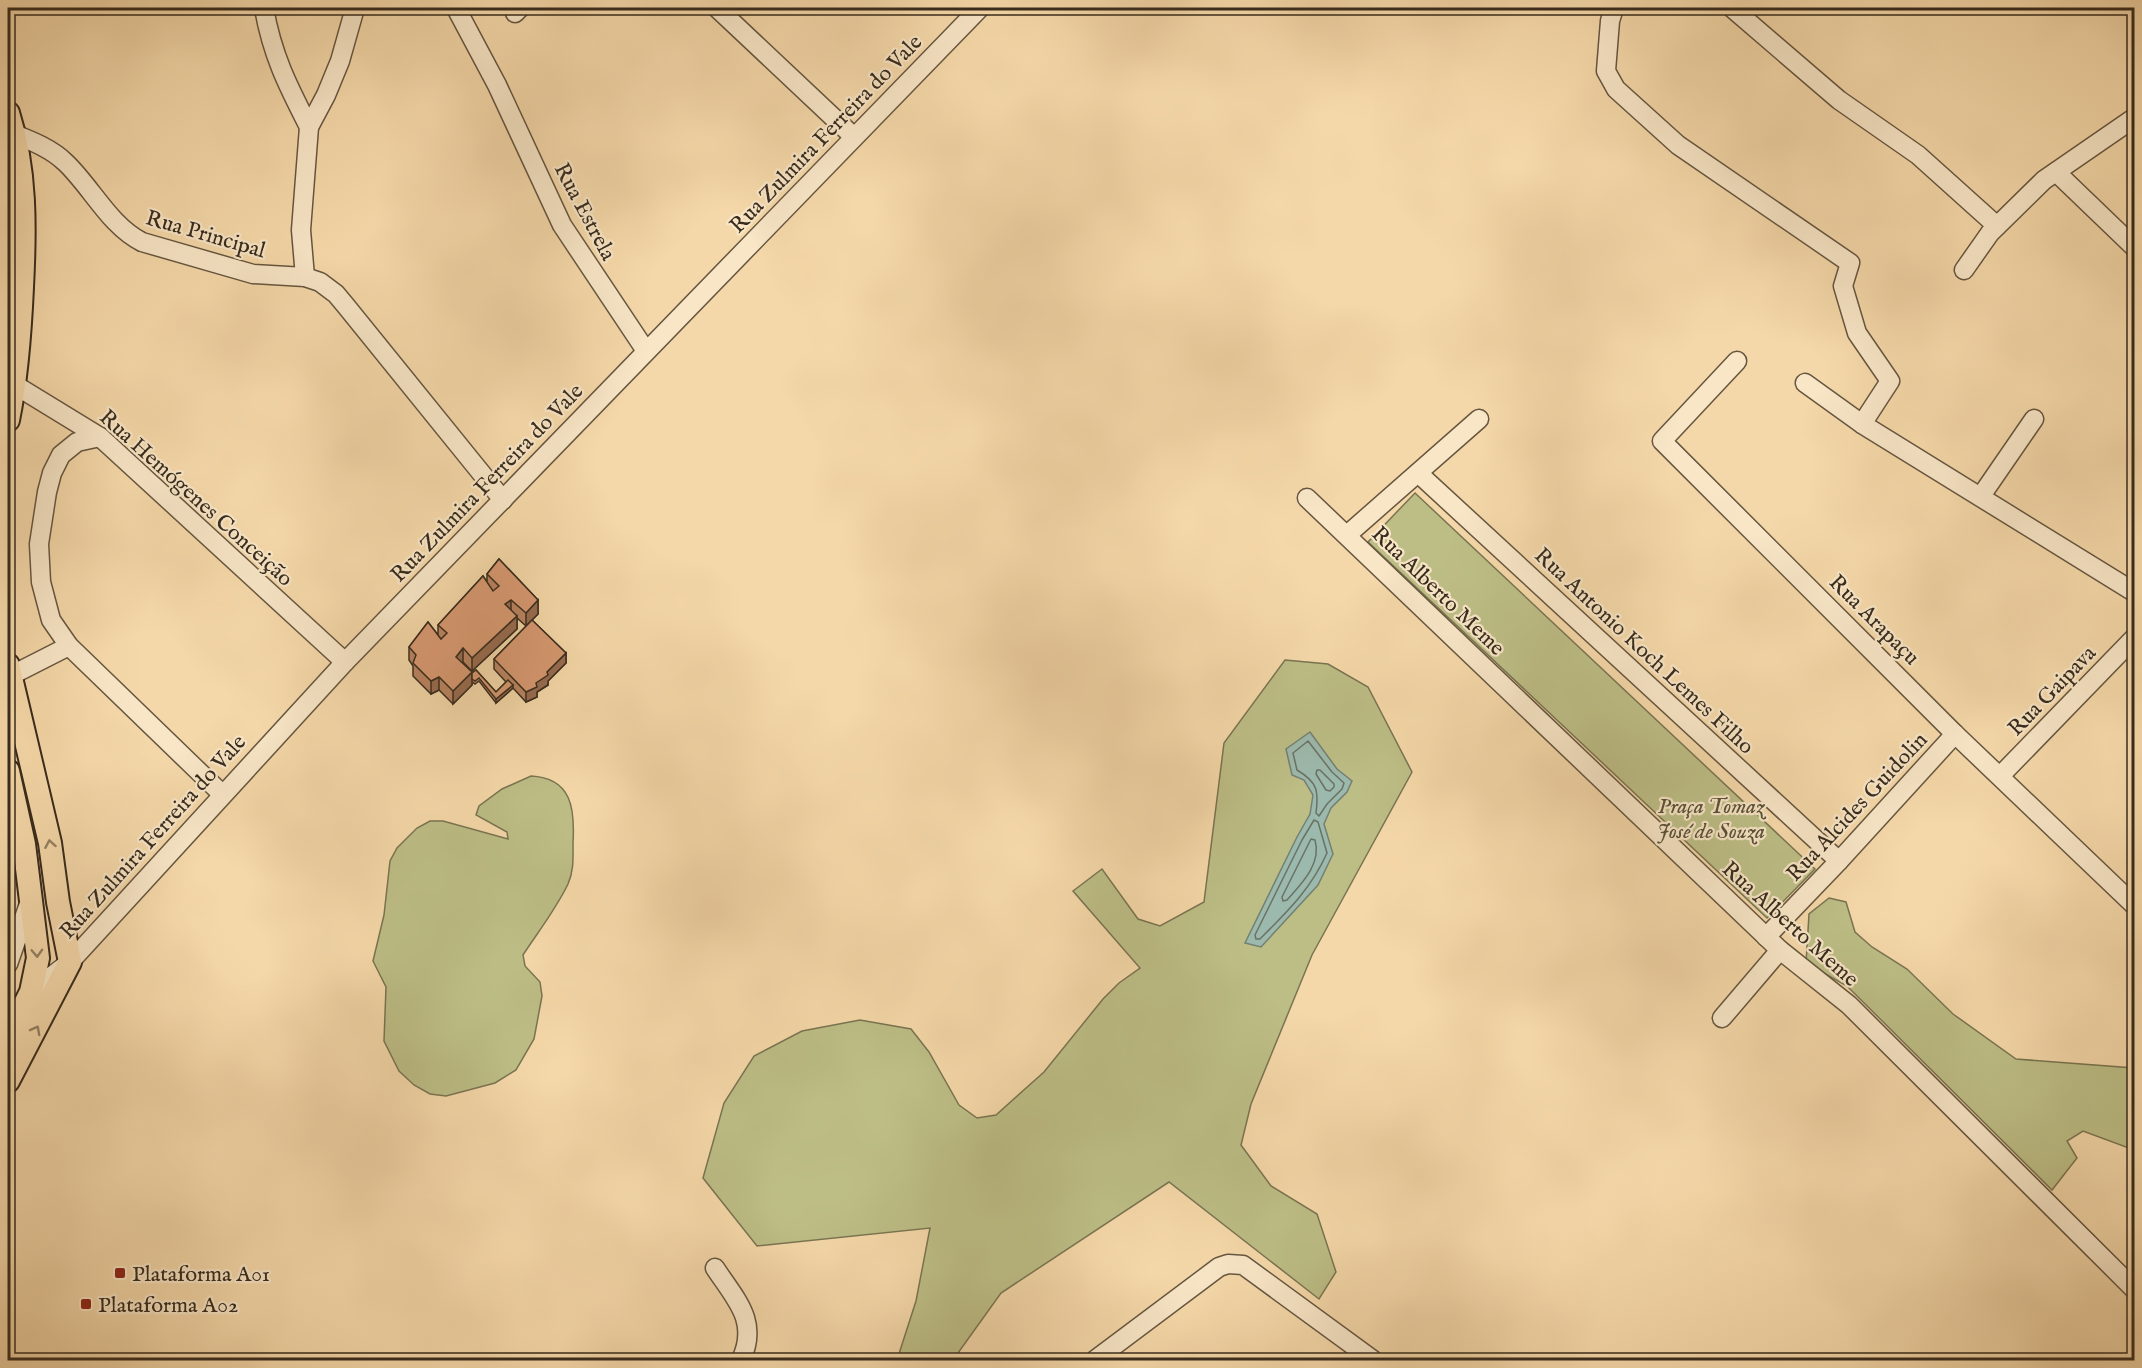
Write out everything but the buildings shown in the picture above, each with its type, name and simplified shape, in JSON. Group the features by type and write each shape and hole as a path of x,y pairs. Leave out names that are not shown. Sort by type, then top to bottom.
{"main road":[{"path":"8,420 21,323 24,204 11,123"},
{"path":"8,672 50,843 58,902 70,962 8,1081"},
{"path":"8,771 24,844 38,958 31,992 8,1038"}],"street":[{"path":"264,8 273,48 285,82 309,127"},
{"path":"305,277 301,230 309,127 340,61 355,8"},
{"name":"Rua Estrela","path":"456,8 497,86 562,225 646,351"},
{"path":"717,8 854,138"},
{"name":"Rua Zulmira Ferreira do Vale","path":"31,992 70,962 345,662 980,8"},
{"path":"1614,8 1610,21 1606,71 1616,88 1678,145 1850,262 1843,286 1857,333 1890,381 1862,424"},
{"path":"1732,8 1839,100 1918,155 1997,226"},
{"path":"1964,270 1985,238 2044,180 2134,118"},
{"name":"Rua Principal","path":"11,123 65,162 127,235 254,274 305,277 320,282 336,294 504,500"},
{"path":"2056,172 2134,247"},
{"name":"Rua Arapaçu","path":"1737,361 1662,441 1955,734 2131,893"},
{"path":"1805,383 1862,424 2134,592"},
{"name":"Rua Hemógenes Conceição","path":"11,386 100,437 345,662"},
{"path":"1347,535 1479,419"},
{"path":"1981,496 2034,419"},
{"path":"100,437 77,442 61,455 52,473 39,544 40,582 51,620 69,646 222,794"},
{"name":"Rua Antonio Koch Lemes Filho","path":"1418,473 1839,861"},
{"name":"Rua Alberto Meme","path":"1307,498 1766,937 1849,1005 2134,1289"},
{"name":"Rua Gaipava","path":"2001,775 2134,638"},
{"path":"8,672 69,646"},
{"name":"Rua Alcides Guidolin","path":"1766,937 1955,734"},
{"name":"Rua Zulmira Ferreira do Vale","path":"8,964 32,896"},
{"path":"1722,1018 1780,950"},
{"path":"1095,1360 1219,1267 1228,1264 1243,1265 1373,1360"},
{"path":"715,1268 743,1310 749,1330 747,1347 741,1360"}],"green space":[{"name":"Praça Tomaz José de Souza","path":"1415,493 1815,869 1767,918 1368,542"},
{"path":"1285,660 1328,664 1368,687 1412,772 1312,955 1251,1104 1241,1145 1271,1186 1317,1214 1336,1272 1319,1299 1169,1182 1001,1293 953,1360 897,1360 916,1301 930,1228 757,1246 703,1178 724,1103 754,1056 802,1031 860,1020 911,1029 929,1052 959,1105 977,1118 996,1115 1044,1072 1103,999 1119,983 1140,968 1073,891 1102,869 1138,919 1160,926 1204,902 1224,743"},
{"path":"531,776 545,778 563,789 573,818 573,864 568,884 523,955 525,966 540,982 542,996 534,1039 516,1070 495,1083 446,1096 430,1094 414,1085 399,1071 384,1041 386,987 373,961 384,915 390,861 397,848 417,828 430,821 443,821 508,839 507,832 476,815 479,806 502,789"},
{"path":"1829,898 1846,902 1855,932 1872,947 1907,969 1953,1014 2016,1059 2134,1068 2134,1150 2083,1131 2067,1141 2077,1158 2052,1190 1847,986 1806,963 1809,914"}],"water":[{"path":"1310,732 1337,769 1352,781 1347,792 1331,808 1324,824 1333,854 1318,885 1261,947 1245,943 1310,814 1313,795 1304,780 1292,775 1286,749"}],"place":[{"name":"Plataforma A01","path":"120,1273"},
{"name":"Plataforma A02","path":"86,1304"}]}
